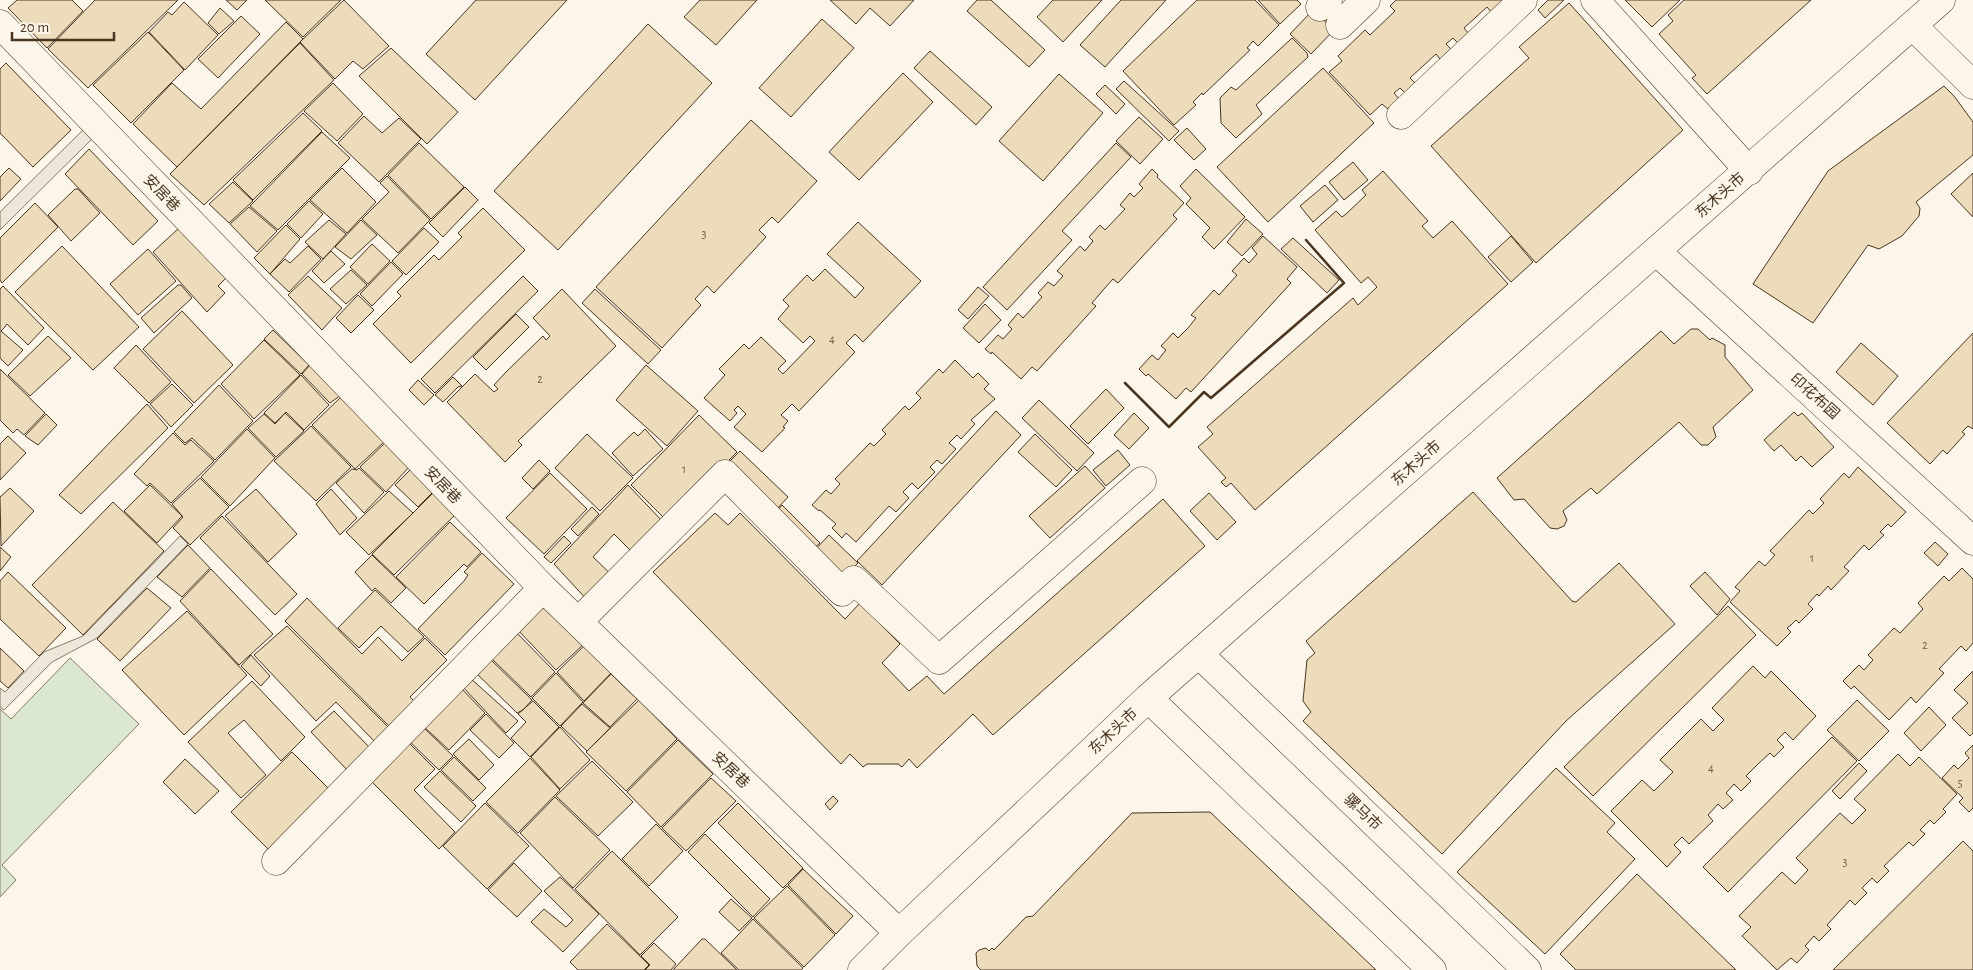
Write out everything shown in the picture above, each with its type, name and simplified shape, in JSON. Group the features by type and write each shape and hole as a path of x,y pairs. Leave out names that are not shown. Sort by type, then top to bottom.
{"street":[{"path":"1330,11 1366,0"},
{"path":"1401,115 1524,0"},
{"path":"1595,0 1748,171"},
{"name":"东木头市","path":"862,970 1148,698 1657,252 1941,0"},
{"name":"安居巷","path":"0,24 543,588 899,933"},
{"path":"1913,26 1973,86"},
{"name":"印花布园","path":"1657,252 1973,541"},
{"path":"578,622 725,474 842,592 854,580 940,660 1142,481"},
{"path":"276,861 543,588"},
{"name":"骡马市","path":"1198,654 1527,970"},
{"path":"1148,698 1432,970"}],"green space":[{"path":"70,658 139,724 2,865 16,880 0,897 0,709 11,719"}],"shaded area":[{"path":"87,126 96,135 0,230 0,212"},
{"path":"180,536 188,544 97,638 52,662 4,710 0,707 0,688 5,692 44,652 83,636"}],"building":[{"path":"17,0 72,0 83,11 47,48 8,8"},
{"path":"95,0 178,0 88,88 48,49"},
{"path":"226,0 247,0 237,10"},
{"path":"265,0 341,0 303,37"},
{"path":"344,0 389,46 363,69 353,61 335,79 300,42"},
{"path":"476,0 567,0 475,100 426,54"},
{"path":"700,0 757,0 716,45 684,17"},
{"path":"830,0 914,0 890,26 870,8 856,24"},
{"path":"977,0 991,0 1045,50 1029,67 967,11"},
{"path":"1053,0 1102,0 1063,42 1037,17"},
{"path":"1121,0 1166,0 1105,67 1080,45"},
{"path":"1197,0 1255,0 1279,25 1258,46 1253,41 1247,48 1250,50 1203,95 1202,93 1193,102 1196,105 1174,125 1123,71"},
{"path":"1258,0 1297,0 1301,4 1280,24"},
{"path":"1396,0 1504,0 1491,12 1487,7 1464,28 1469,34 1458,43 1453,38 1446,44 1451,49 1440,59 1436,54 1410,78 1415,83 1405,93 1400,88 1394,93 1399,99 1388,109 1382,104 1370,115 1329,72 1342,61 1338,56 1365,30 1370,35 1395,11 1390,6"},
{"path":"1548,0 1564,0 1545,18 1538,10"},
{"path":"1625,0 1680,0 1652,27"},
{"path":"1684,0 1811,0 1707,94 1692,78 1696,75 1659,34 1673,21 1668,15"},
{"path":"184,2 218,35 185,70 149,32 168,12 172,15"},
{"path":"1569,3 1683,130 1536,263 1431,146 1529,58 1519,47"},
{"path":"220,8 234,21 219,34 208,23"},
{"path":"1313,10 1334,30 1311,54 1290,34"},
{"path":"241,16 260,34 218,78 198,59"},
{"path":"822,19 854,48 791,117 759,88"},
{"path":"286,22 303,39 177,167 133,124 172,83 201,109"},
{"path":"648,24 712,83 558,250 494,191"},
{"path":"148,32 184,70 131,123 93,85"},
{"path":"1292,38 1307,53 1308,57 1256,105 1262,114 1236,138 1221,123 1220,98 1231,87 1236,90"},
{"path":"300,43 334,80 204,205 170,174"},
{"path":"391,48 458,112 427,144 359,76"},
{"path":"930,51 992,107 976,125 914,68"},
{"path":"6,63 71,130 33,167 0,133 0,69"},
{"path":"1323,68 1374,123 1268,222 1217,167"},
{"path":"903,73 933,102 859,180 829,152"},
{"path":"1059,74 1103,113 1043,181 999,141"},
{"path":"1124,81 1179,131 1169,141 1116,89"},
{"path":"333,83 363,114 337,141 304,111"},
{"path":"1105,85 1125,104 1116,114 1096,94"},
{"path":"1944,86 1954,96 1973,122 1973,155 1916,202 1920,208 1919,216 1902,236 1879,249 1868,245 1813,323 1753,284 1828,171"},
{"path":"303,113 322,131 253,200 233,180"},
{"path":"364,116 382,133 399,118 421,139 379,182 338,143"},
{"path":"1139,117 1163,139 1140,164 1116,141"},
{"path":"751,120 817,181 778,223 772,217 759,230 766,237 714,293 707,286 695,299 701,305 662,348 596,287"},
{"path":"1187,128 1206,149 1194,160 1174,140"},
{"path":"322,132 350,158 278,230 250,206"},
{"path":"419,143 464,187 431,219 388,175"},
{"path":"1116,143 1131,157 1062,231 1072,240 1007,310 983,287"},
{"path":"89,149 158,221 133,245 65,174"},
{"path":"1353,162 1368,180 1344,200 1329,182"},
{"path":"9,168 21,179 0,201 0,177"},
{"path":"342,168 376,202 347,233 310,200"},
{"path":"1152,169 1158,175 1157,177 1184,203 1173,215 1177,219 1118,283 1113,279 1092,303 1096,306 1037,371 1032,367 1021,379 992,352 991,354 985,349 998,335 1003,339 1012,329 1008,325 1018,313 1023,318 1042,297 1038,293 1048,282 1054,286 1063,276 1057,271 1080,246 1085,251 1093,241 1089,237 1100,225 1105,230 1125,209 1120,205 1130,193 1134,197 1143,188 1139,184"},
{"path":"1196,169 1245,217 1214,249 1202,237 1210,228 1186,204 1191,198 1180,186"},
{"path":"1383,171 1428,221 1422,226 1433,238 1452,221 1508,284 1255,510 1231,483 1226,487 1221,482 1226,478 1198,447 1213,434 1207,427 1353,298 1358,305 1377,287 1368,277 1361,283 1315,230 1336,211 1342,217 1346,214 1366,195 1362,190"},
{"path":"1973,173 1973,217 1951,194"},
{"path":"387,176 430,220 398,253 362,219 389,192 380,183"},
{"path":"233,182 253,201 229,223 209,204"},
{"path":"1325,185 1338,200 1313,222 1300,206"},
{"path":"465,187 478,200 443,237 429,223"},
{"path":"75,189 78,189 100,213 71,241 48,215"},
{"path":"309,201 323,214 301,238 287,224"},
{"path":"35,203 58,227 2,283 0,280 0,238"},
{"path":"249,207 277,231 257,252 230,224"},
{"path":"483,208 525,250 411,363 373,324 401,296 397,292 434,255 439,260 462,237 458,233"},
{"path":"1246,219 1263,234 1242,256 1227,242"},
{"path":"329,220 346,234 323,259 305,242"},
{"path":"361,220 377,235 351,259 335,247"},
{"path":"858,222 921,281 863,342 855,334 846,343 855,352 799,411 792,404 781,415 788,421 783,427 785,428 762,452 734,427 746,414 738,406 734,410 737,413 730,421 704,398 725,375 719,369 744,344 749,349 761,337 786,361 778,369 783,374 815,341 810,336 803,343 778,319 789,306 783,300 807,275 813,281 825,269 855,298 864,288 827,254"},
{"path":"286,225 300,239 270,274 254,258"},
{"path":"179,228 227,277 218,286 225,293 207,312 153,252"},
{"path":"424,228 439,242 406,275 392,261"},
{"path":"1263,236 1297,267 1287,279 1291,283 1191,392 1186,388 1176,399 1148,374 1146,376 1139,369 1152,355 1158,360 1166,350 1161,346 1173,333 1178,338 1188,328 1196,318 1191,315 1214,290 1219,295 1237,275 1232,271 1244,258 1249,263 1257,254 1252,248"},
{"path":"1511,236 1533,262 1511,282 1488,257"},
{"path":"1293,238 1339,280 1327,293 1281,249"},
{"path":"372,244 390,261 368,284 350,267"},
{"path":"62,246 139,327 93,370 15,292"},
{"path":"308,246 321,259 289,292 270,274 285,259 290,263"},
{"path":"148,249 176,281 138,315 110,284"},
{"path":"331,251 345,264 324,283 312,271"},
{"path":"391,262 403,274 372,306 360,294"},
{"path":"351,270 367,285 346,304 330,289"},
{"path":"308,276 342,308 322,330 288,295"},
{"path":"523,276 538,291 435,393 421,379"},
{"path":"178,285 181,285 192,298 154,333 141,318"},
{"path":"3,286 44,328 28,345 7,324 1,331 23,350 8,366 0,358 0,289"},
{"path":"978,287 989,296 968,319 958,310"},
{"path":"562,289 616,346 518,441 522,445 505,462 447,402 475,374 494,392 498,389 494,385 506,372 543,336 546,340 550,336 533,318"},
{"path":"595,289 661,350 648,364 582,303"},
{"path":"358,295 374,310 351,333 336,318"},
{"path":"985,304 1001,320 979,343 963,328"},
{"path":"182,311 233,365 194,403 143,349"},
{"path":"516,314 529,327 486,370 473,357"},
{"path":"1691,329 1698,329 1710,340 1712,338 1725,345 1725,357 1753,390 1713,427 1716,437 1708,445 1701,445 1679,422 1597,494 1591,488 1563,511 1567,520 1564,526 1557,529 1550,528 1524,499 1514,500 1497,478 1661,331 1674,344"},
{"path":"273,330 309,365 301,374 264,339"},
{"path":"1973,333 1973,429 1968,426 1962,432 1965,434 1947,454 1943,450 1930,464 1887,423"},
{"path":"48,336 71,358 30,396 8,375"},
{"path":"264,340 300,375 254,419 221,384"},
{"path":"1861,343 1898,376 1873,405 1836,372"},
{"path":"136,345 171,382 149,403 114,368"},
{"path":"955,360 973,378 978,373 989,384 984,389 995,399 971,420 975,424 961,439 957,435 949,443 956,449 942,464 937,460 930,467 935,472 918,489 912,483 903,492 909,498 896,512 889,506 856,542 846,533 842,538 832,528 836,524 812,505 826,490 831,494 840,484 835,479 870,443 874,446 886,434 882,430 905,406 909,410 921,398 916,393 939,369 943,373"},
{"path":"310,365 341,395 330,403 302,374"},
{"path":"646,365 698,411 667,446 616,400"},
{"path":"0,369 45,413 24,435 17,429 13,433 0,420"},
{"path":"301,375 329,405 304,430 286,412 275,423 264,413"},
{"path":"453,377 462,386 458,387 443,402 435,395"},
{"path":"418,380 434,395 424,405 409,390"},
{"path":"172,384 193,405 171,427 150,404"},
{"path":"219,385 253,421 215,460 192,438 185,443 174,432"},
{"path":"1106,389 1124,408 1088,444 1070,426"},
{"path":"342,396 385,441 355,469 312,425"},
{"path":"1039,400 1094,453 1077,471 1022,418"},
{"path":"147,404 168,428 81,514 59,495"},
{"path":"996,411 1021,435 882,585 857,561"},
{"path":"1794,412 1798,416 1802,413 1834,447 1812,467 1801,456 1796,461 1781,445 1774,451 1764,440"},
{"path":"285,413 304,431 276,457 248,428 264,414 275,424"},
{"path":"1134,413 1149,428 1129,449 1114,435"},
{"path":"46,414 57,425 38,445 25,436"},
{"path":"699,415 737,452 668,522 631,485"},
{"path":"311,426 351,467 316,501 274,461"},
{"path":"247,429 275,458 230,506 201,477"},
{"path":"645,429 663,449 633,476 612,453 634,432 638,436"},
{"path":"173,433 185,445 191,440 214,461 171,503 150,483 147,486 134,474"},
{"path":"587,434 633,478 600,511 555,468"},
{"path":"1035,434 1072,470 1056,487 1018,452"},
{"path":"8,436 26,453 0,480 0,444"},
{"path":"387,441 411,465 386,492 360,467"},
{"path":"1118,450 1130,465 1106,486 1093,470"},
{"path":"740,451 788,497 775,511 727,464"},
{"path":"539,460 550,471 533,489 522,478"},
{"path":"1085,466 1105,488 1050,538 1029,516"},
{"path":"1858,467 1906,512 1891,527 1888,524 1880,532 1884,535 1869,550 1864,545 1844,567 1849,571 1831,590 1828,586 1819,596 1817,594 1808,604 1813,609 1799,623 1796,620 1787,628 1791,632 1777,646 1730,602 1740,591 1735,587 1759,561 1765,566 1775,555 1770,551 1809,510 1813,514 1824,503 1820,499 1844,473 1849,478"},
{"path":"359,468 384,492 364,513 336,483 352,469 357,470"},
{"path":"412,468 435,490 418,507 395,485"},
{"path":"550,473 587,509 544,554 506,518"},
{"path":"200,478 229,507 190,545 173,528 183,517 172,504"},
{"path":"150,485 182,516 157,543 124,511"},
{"path":"628,485 665,524 635,555 614,534 593,557 614,577 589,602 554,564"},
{"path":"10,488 34,511 1,546 0,497"},
{"path":"256,489 297,534 268,562 225,516"},
{"path":"331,489 357,518 340,535 316,504"},
{"path":"436,490 457,513 394,575 372,554"},
{"path":"389,491 413,513 369,555 346,532"},
{"path":"1473,492 1572,601 1576,602 1619,563 1675,624 1566,721 1442,854 1303,721 1311,712 1303,701 1307,660 1315,653 1306,641"},
{"path":"1209,493 1236,522 1217,540 1190,511"},
{"path":"1163,499 1205,546 993,735 973,714 917,768 909,759 902,767 898,764 867,764 863,767 850,754 841,764 653,572 715,513 728,525 740,513 845,619 860,603 900,644 882,663 909,691 927,676 944,694"},
{"path":"113,502 164,551 83,635 32,585"},
{"path":"782,505 820,543 812,550 775,513"},
{"path":"592,507 599,514 578,536 571,529"},
{"path":"222,516 297,594 275,615 200,538"},
{"path":"450,522 481,552 467,567 464,564 424,604 396,577"},
{"path":"829,535 858,563 843,579 814,551"},
{"path":"564,536 571,543 551,563 544,557"},
{"path":"1935,542 1948,554 1938,566 1924,553"},
{"path":"188,545 210,568 182,597 157,577"},
{"path":"0,547 11,557 0,571"},
{"path":"482,553 514,584 445,655 418,629 464,581 468,575 464,572"},
{"path":"372,555 406,588 391,603 375,588 372,591 355,572"},
{"path":"1962,568 1973,579 1973,643 1966,651 1961,646 1939,669 1944,673 1916,703 1911,697 1889,720 1854,686 1851,689 1843,681 1859,665 1864,670 1873,660 1868,655 1894,628 1900,633 1923,609 1918,603 1944,576 1949,581"},
{"path":"211,569 273,634 239,665 180,601"},
{"path":"8,572 66,628 39,656 0,619 0,581"},
{"path":"1705,572 1730,599 1717,615 1690,586"},
{"path":"147,588 171,608 120,661 97,639"},
{"path":"375,590 424,637 408,652 381,626 359,648 338,628"},
{"path":"307,598 362,654 378,637 402,661 425,638 447,660 410,697 414,701 390,727 285,621"},
{"path":"543,600 585,643 556,670 516,628"},
{"path":"1728,606 1756,635 1593,796 1564,767"},
{"path":"187,611 247,675 184,735 122,670"},
{"path":"287,626 393,732 379,746 336,702 316,721 254,655"},
{"path":"514,630 555,672 531,697 489,656"},
{"path":"586,644 614,670 584,701 557,672"},
{"path":"0,648 24,671 8,688 0,681"},
{"path":"251,655 270,676 261,686 241,666"},
{"path":"488,657 532,700 523,710 517,713 474,671"},
{"path":"1753,666 1765,678 1771,671 1816,716 1793,740 1785,732 1777,740 1784,747 1774,757 1770,753 1746,776 1751,781 1741,791 1734,784 1726,793 1733,800 1723,809 1718,804 1708,815 1713,821 1689,844 1682,837 1674,845 1681,852 1667,867 1611,811 1642,780 1654,791 1673,772 1660,760 1701,719 1713,731 1724,720 1712,708"},
{"path":"1973,671 1973,733 1970,736 1952,718 1968,703 1954,690"},
{"path":"556,673 583,702 560,726 532,698"},
{"path":"611,674 637,699 610,727 583,703"},
{"path":"469,677 518,721 506,733 461,685"},
{"path":"252,681 305,737 281,761 244,720 228,733 266,775 241,798 188,742"},
{"path":"460,687 485,713 449,750 421,724"},
{"path":"639,700 677,739 626,791 586,752"},
{"path":"1857,700 1889,731 1859,761 1827,730"},
{"path":"533,701 559,727 530,757 511,738 526,722 518,714"},
{"path":"582,704 610,728 587,751 561,726"},
{"path":"1929,707 1946,725 1921,751 1904,733"},
{"path":"334,711 371,749 348,771 311,732"},
{"path":"486,714 514,743 499,758 470,730"},
{"path":"421,725 453,756 439,770 407,739"},
{"path":"560,727 590,760 560,789 531,757"},
{"path":"1832,737 1857,761 1728,892 1703,867"},
{"path":"469,739 494,765 479,780 453,754"},
{"path":"406,740 435,769 414,790 455,832 439,849 369,779"},
{"path":"678,740 713,774 661,827 627,792"},
{"path":"1973,745 1973,808 1969,812 1959,802 1963,798 1942,778 1954,765 1958,769 1969,758 1965,753"},
{"path":"292,752 334,794 273,854 231,812"},
{"path":"1898,754 1910,766 1919,757 1957,794 1943,809 1946,812 1934,824 1930,820 1920,830 1925,834 1913,846 1909,842 1884,866 1889,871 1877,883 1872,878 1862,888 1867,893 1855,905 1850,900 1827,925 1831,929 1819,941 1814,936 1805,946 1809,950 1797,963 1791,958 1777,970 1742,936 1751,927 1739,916 1782,872 1795,884 1808,870 1796,858 1840,813 1852,824 1866,810 1854,799"},
{"path":"454,757 486,788 473,801 441,770"},
{"path":"530,758 560,790 518,833 486,802"},
{"path":"185,759 219,791 195,814 163,782"},
{"path":"592,761 633,802 598,836 556,796"},
{"path":"1859,763 1867,771 1840,799 1832,791"},
{"path":"1556,768 1615,823 1607,832 1635,859 1545,954 1457,872"},
{"path":"440,771 476,806 461,822 424,787"},
{"path":"711,778 736,801 686,851 662,828"},
{"path":"833,796 838,801 830,810 825,804"},
{"path":"555,797 610,850 573,888 520,833"},
{"path":"485,803 529,846 487,889 443,846"},
{"path":"738,803 803,868 783,888 718,823"},
{"path":"1210,812 1376,970 981,970 977,966 976,953 979,950 986,948 989,951 992,948 994,950 1026,917 1033,916 1132,813"},
{"path":"656,824 683,851 649,886 622,859"},
{"path":"705,834 770,899 753,917 688,852"},
{"path":"1963,841 1973,851 1973,970 1833,970"},
{"path":"612,851 678,917 640,955 575,889"},
{"path":"514,863 542,891 517,917 488,890"},
{"path":"803,869 853,916 836,934 788,885"},
{"path":"1637,874 1736,970 1576,970 1560,954"},
{"path":"560,877 599,914 563,952 531,922 544,909 566,927 573,920 544,891"},
{"path":"787,886 835,935 804,967 754,918"},
{"path":"731,899 752,918 739,931 719,912"},
{"path":"753,919 803,968 801,970 739,970 721,953"},
{"path":"607,924 649,965 644,970 578,970 570,962"},
{"path":"702,939 705,939 737,970 673,970"},
{"path":"654,943 676,964 671,970 645,970 650,965 641,956"}],"wall":[{"path":"1125,383 1169,427 1204,392 1211,398 1344,283 1306,240"}]}
